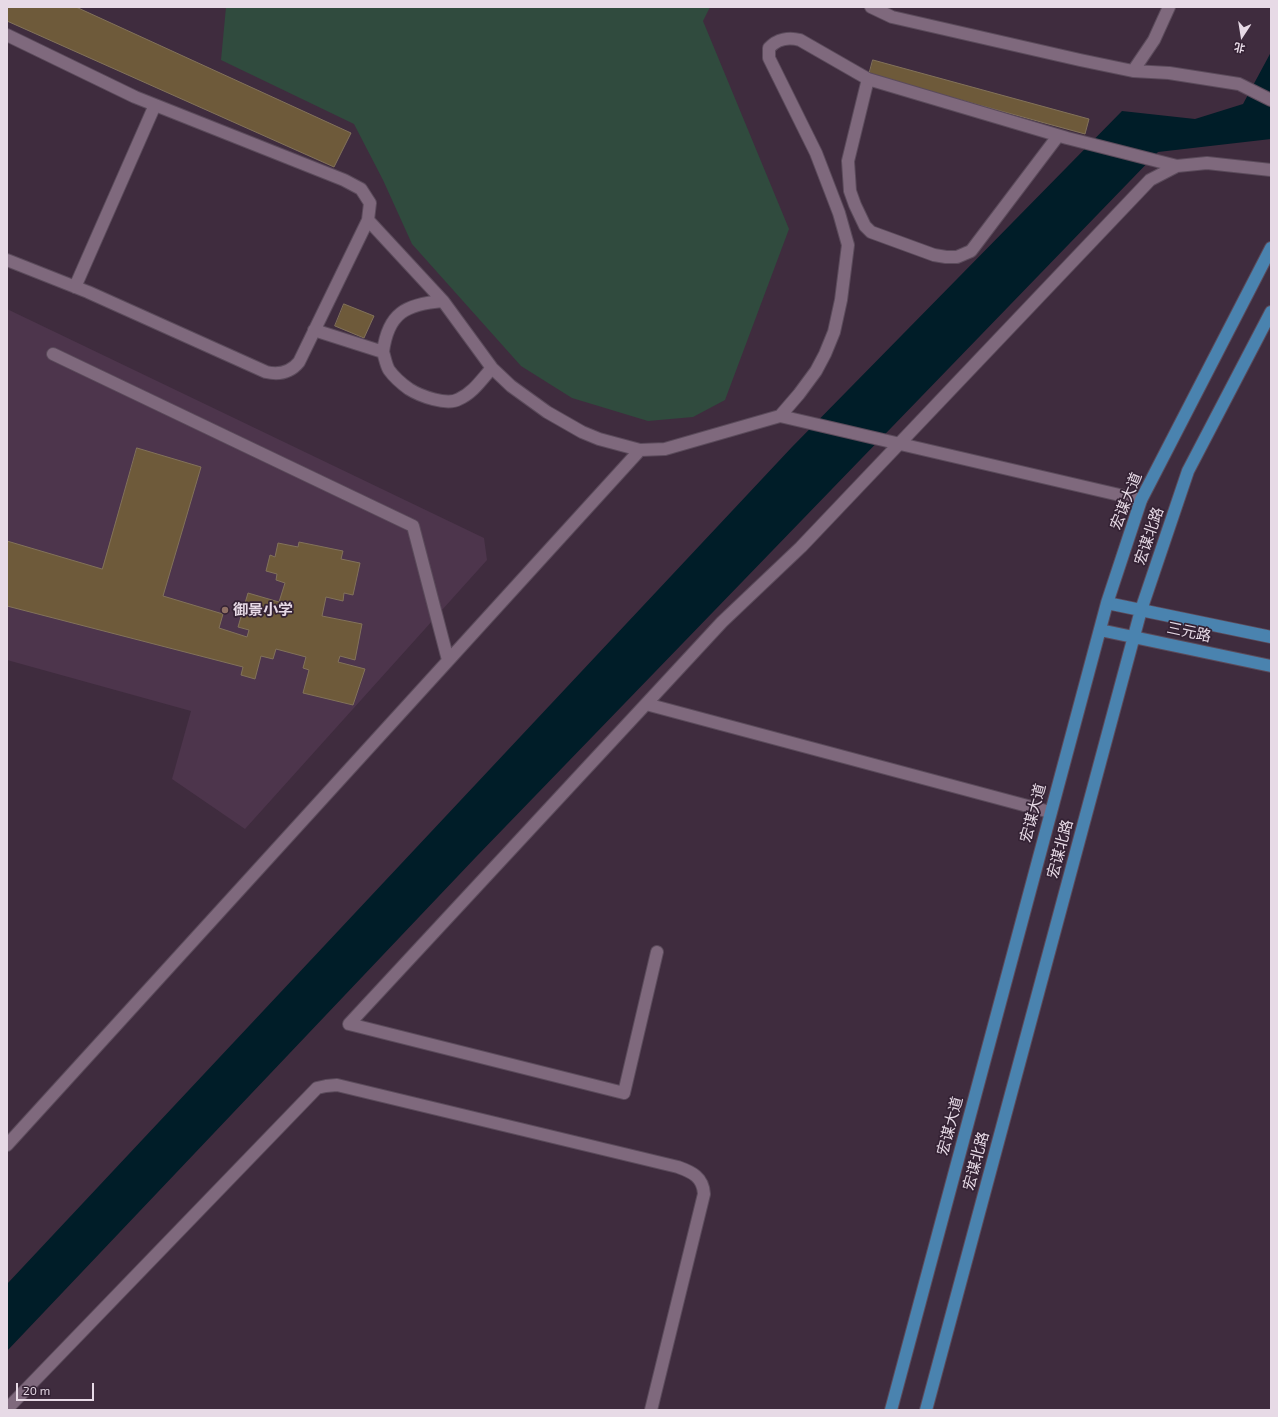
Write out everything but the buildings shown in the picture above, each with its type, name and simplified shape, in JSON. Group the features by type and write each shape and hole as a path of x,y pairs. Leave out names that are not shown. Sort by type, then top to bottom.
{"main road":[{"name":"宏谋大道","path":"891,1410 1107,603 1141,500 1271,248"},
{"name":"宏谋北路","path":"926,1410 1141,610 1188,471 1271,312"},
{"name":"三元路","path":"1107,603 1271,637"},
{"name":"三元路","path":"1100,630 1271,666"}],"street":[{"path":"871,7 1080,60 1134,71 1169,73 1239,84 1271,100"},
{"path":"1134,71 1154,40 1169,7"},
{"path":"7,35 135,97 344,180 361,189 370,203 368,220 299,362 288,372 266,372 75,287 7,260"},
{"path":"780,416 816,371 834,332 841,300 848,245 840,213 816,153 769,58 768,51 777,41 791,39 800,40 868,79 1063,137 1177,166 1207,163 1271,170"},
{"path":"868,79 848,161 850,191 855,205 866,226 871,232 934,255 952,258 964,255 971,251 1063,137"},
{"path":"75,287 155,105"},
{"path":"657,952 624,1093 349,1024 722,622 801,547 1150,180 1177,166"},
{"path":"368,220 443,301 492,368 512,386 547,412 582,432 611,443 640,450 665,449 780,416 1141,500"},
{"path":"443,301 422,303 405,310 396,316 385,339 383,352 388,369 409,389 436,400 446,401 458,400 468,394 478,385 492,368"},
{"path":"314,330 383,352"},
{"path":"53,354 413,526 448,660"},
{"path":"7,1145 640,450"},
{"path":"646,704 1050,812"},
{"path":"7,1410 317,1088 337,1085 678,1167 690,1171 698,1178 704,1186 704,1194 651,1410"}],"shaded area":[{"name":"御景小学","path":"7,309 484,538 487,560 245,829 172,779 191,711 7,660"}],"green space":[{"path":"226,7 710,7 703,21 789,229 725,400 693,417 648,421 572,398 521,366 412,244 383,180 354,124 221,60"}],"water":[{"path":"1271,52 1271,139 1158,152 476,857 7,1351 7,1284 792,447 1122,111 1195,119 1243,104"}],"place":[{"name":"御景小学","path":"225,610"}]}
